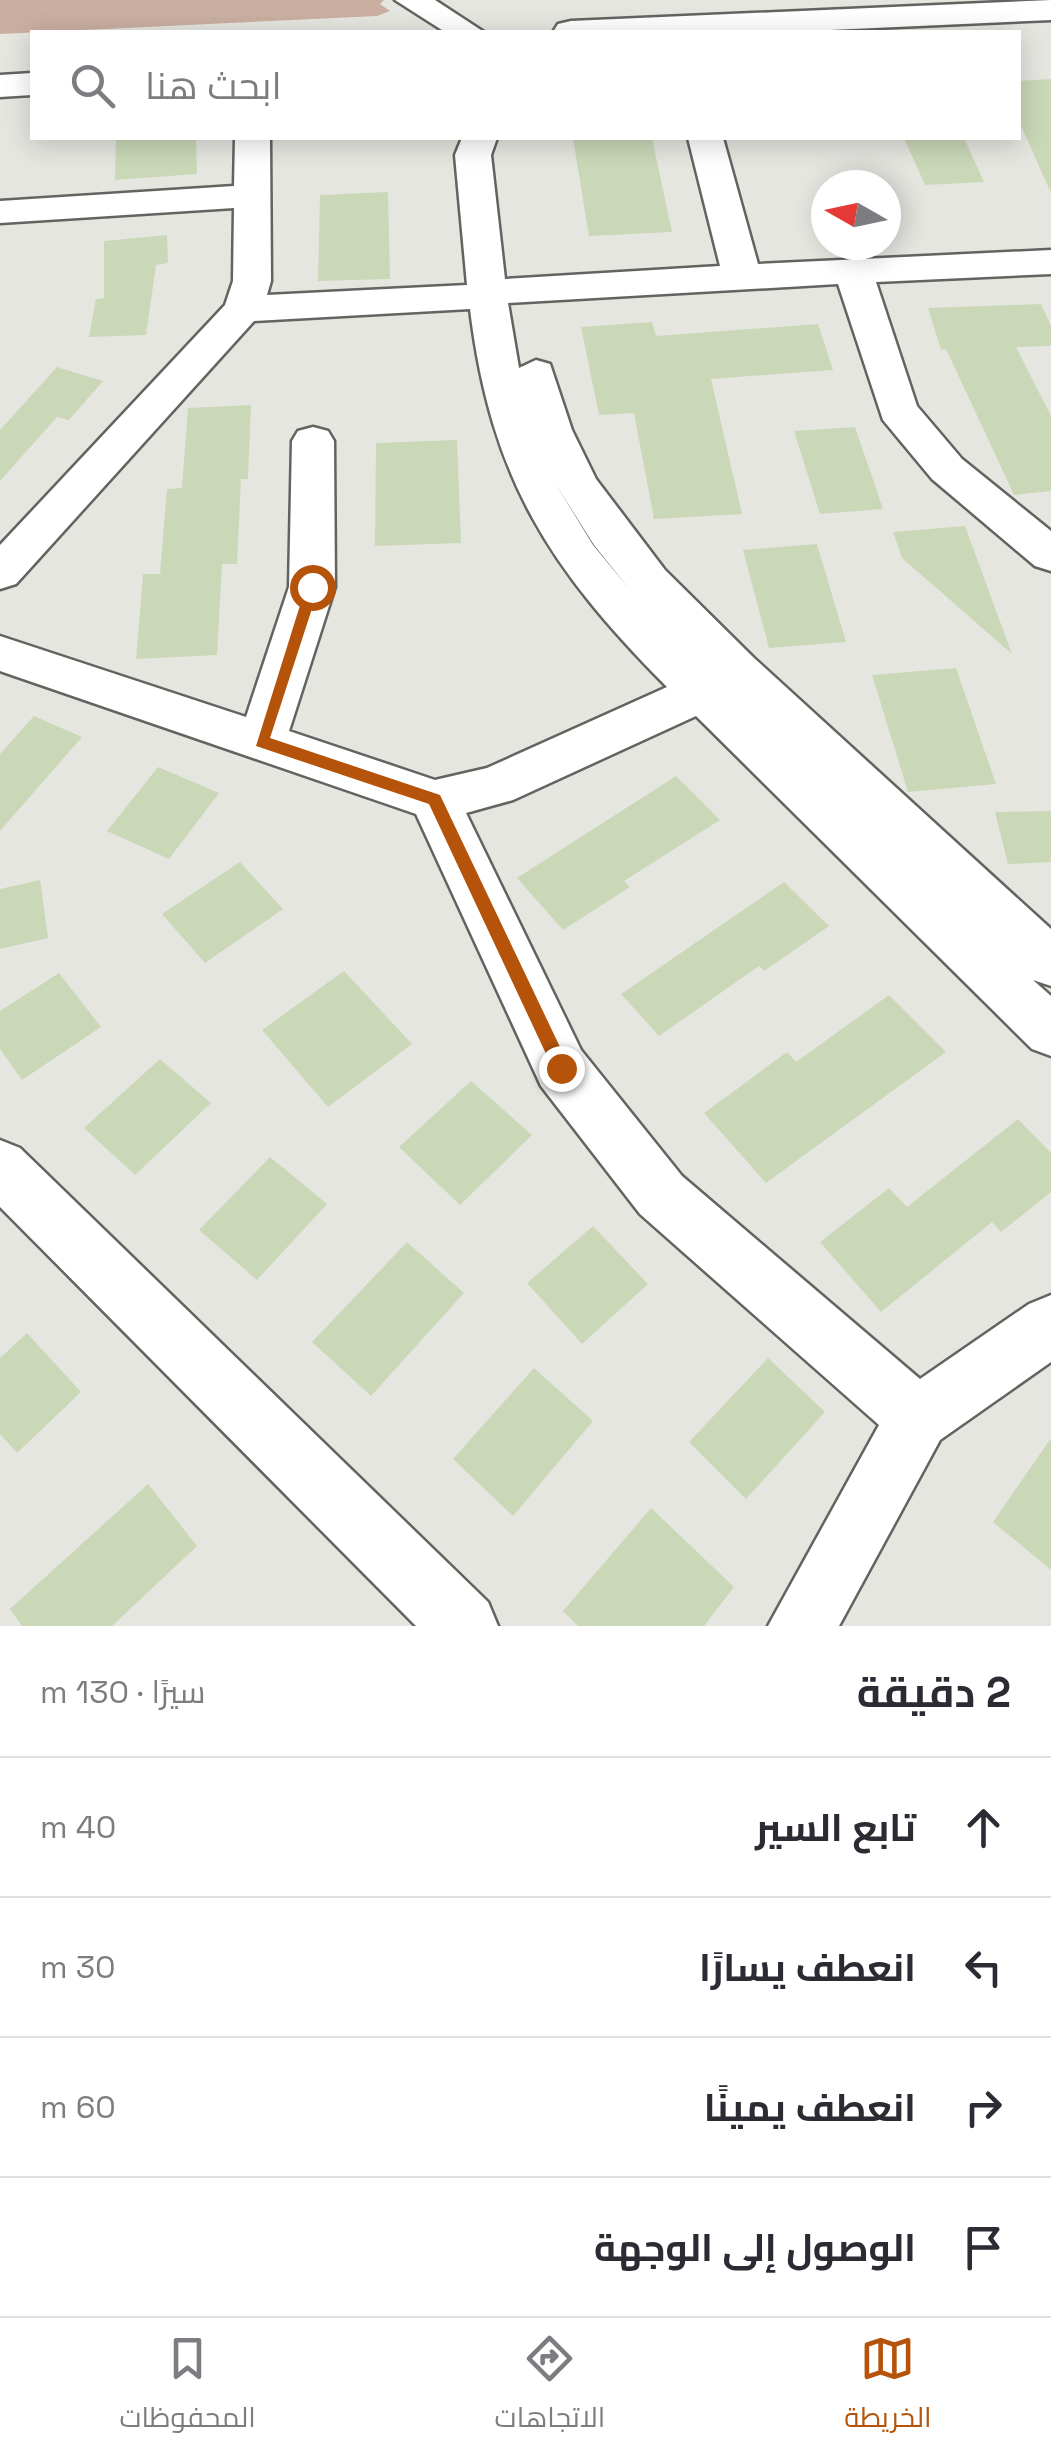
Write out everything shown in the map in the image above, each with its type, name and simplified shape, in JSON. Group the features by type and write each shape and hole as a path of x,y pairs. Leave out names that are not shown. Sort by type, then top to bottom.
{"highway":[{"path":"613,30 1051,9"},
{"path":"1021,35 1051,33"},
{"path":"0,60 30,59"},
{"path":"0,86 30,84"}],"street":[{"path":"411,0 464,30"},
{"path":"0,573 242,309 252,281 252,140"},
{"path":"478,140 473,155 504,292"},
{"path":"496,140 510,408 536,490 584,566 1051,963"},
{"path":"706,140 743,280"},
{"path":"2,217 252,196"},
{"path":"242,309 1051,262"},
{"path":"854,274 898,410 946,469 1051,554"},
{"path":"262,741 312,587 313,441"},
{"path":"0,652 434,800 496,786 713,675"},
{"path":"713,675 1051,1032"},
{"path":"434,800 561,1068 661,1194 918,1418"},
{"path":"0,1167 464,1626"},
{"path":"802,1626 918,1418 1051,1325"}],"shaded area":[{"path":"0,0 384,0 380,4 390,11 377,16 0,34"}],"building":[{"path":"1051,79 1051,193 1021,126 1021,81"},
{"path":"116,140 196,140 197,174 115,180"},
{"path":"573,140 652,140 672,232 589,236"},
{"path":"905,140 965,140 984,182 925,185"},
{"path":"388,192 390,279 318,281 320,195"},
{"path":"167,235 168,263 156,265 146,335 89,337 96,299 104,298 104,241"},
{"path":"1041,304 1051,326 1051,346 1016,347 1051,416 1051,491 1014,495 946,349 941,350 928,308"},
{"path":"652,322 656,336 818,324 833,370 711,379 742,514 654,519 634,413 599,415 581,327"},
{"path":"57,367 103,381 69,420 57,417 0,481 0,430"},
{"path":"251,405 248,479 241,479 237,564 222,564 217,655 136,659 143,574 160,574 167,489 182,488 188,408"},
{"path":"855,427 883,509 820,514 794,431"},
{"path":"457,440 461,543 375,546 376,443"},
{"path":"965,526 1012,654 902,558 893,532"},
{"path":"817,544 846,642 769,648 743,550"},
{"path":"956,668 996,784 908,792 872,675"},
{"path":"34,716 82,737 0,831 0,754"},
{"path":"158,767 219,793 169,859 107,831"},
{"path":"676,776 720,820 624,881 630,887 563,930 517,878"},
{"path":"1051,811 1051,862 1008,864 995,812"},
{"path":"240,862 283,909 205,963 162,914"},
{"path":"40,880 48,938 0,949 0,889"},
{"path":"784,882 829,926 764,971 759,966 659,1036 621,994"},
{"path":"344,971 412,1044 328,1107 262,1030"},
{"path":"59,973 101,1027 22,1080 0,1049 0,1011"},
{"path":"889,995 946,1052 766,1183 704,1113 787,1052 796,1062"},
{"path":"160,1059 211,1103 135,1175 84,1128"},
{"path":"471,1081 532,1135 460,1205 399,1147"},
{"path":"1018,1119 1051,1153 1051,1192 1001,1232 992,1222 881,1312 820,1242 889,1188 907,1207"},
{"path":"270,1157 327,1204 257,1280 199,1230"},
{"path":"593,1226 648,1284 582,1344 527,1283"},
{"path":"407,1242 464,1293 371,1396 312,1342"},
{"path":"27,1333 81,1392 17,1453 0,1434 0,1358"},
{"path":"768,1358 825,1412 746,1499 689,1442"},
{"path":"534,1368 593,1421 513,1516 453,1459"},
{"path":"1051,1438 1051,1570 993,1522"},
{"path":"148,1484 197,1546 112,1626 22,1626 10,1609"},
{"path":"651,1508 734,1587 704,1626 578,1626 563,1611"}],"route":[{"path":"312,587 262,741 434,800 561,1068"}]}
